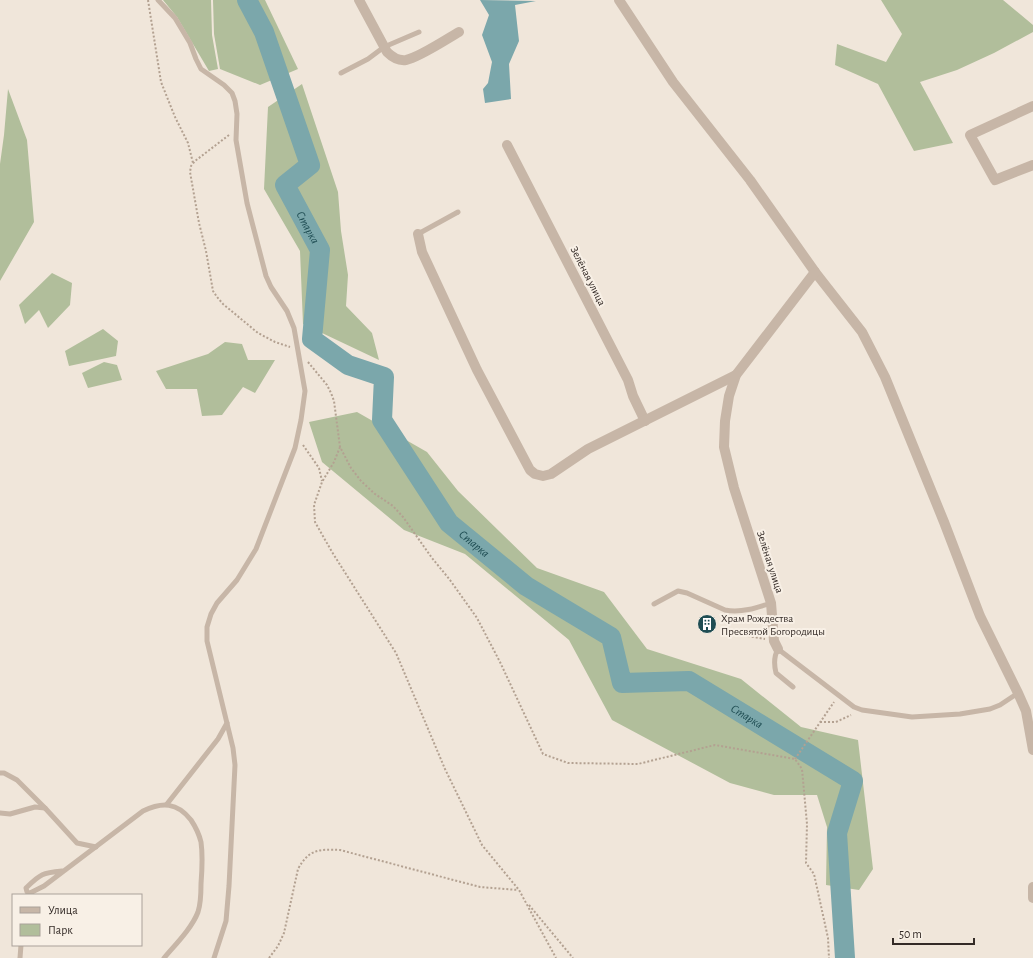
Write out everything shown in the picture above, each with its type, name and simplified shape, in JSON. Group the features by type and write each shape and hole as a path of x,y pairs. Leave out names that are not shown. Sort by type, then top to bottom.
{"street":[{"path":"359,0 384,47 393,58 406,60 459,32"},
{"path":"619,0 673,82 750,180 815,272 862,332 885,377 944,522 980,616 1026,711 1033,750"},
{"path":"1033,106 970,135 995,180 1033,165"},
{"name":"Зелёная улица","path":"507,145 628,380 633,396 645,420"},
{"path":"418,234 422,252 477,370 530,470 535,474 543,476 551,474 588,449 736,375"},
{"name":"Зелёная улица","path":"776,645 771,603 734,488 724,447 726,414 729,396 736,375 815,272"},
{"path":"1033,887 1033,898"}],"lane":[{"path":"158,0 175,18 190,43 201,68 224,85 232,93 238,114 236,140 247,204 266,276 271,287 287,311 294,328 305,391 295,448 256,549 237,580 217,603 211,614 207,627 207,641 233,748 235,766 226,921 214,958"},
{"path":"341,73 368,60 384,47 419,32"},
{"path":"418,234 458,212"},
{"path":"654,604 678,591 687,593 731,611 751,610 771,603"},
{"path":"776,645 839,696 854,707 862,710 912,717 960,714 990,709 1000,705 1018,693"},
{"path":"776,645 774,665 776,673 793,687"},
{"path":"167,804 218,738 227,723"},
{"path":"0,773 4,773 17,780 77,843 96,847"},
{"path":"64,871 42,874 36,877 26,888 27,892 30,893 44,886 64,871 96,847 143,811 154,806 167,804 176,807 185,813 195,826 201,841 203,868 200,903 198,913 183,936 164,958"},
{"path":"0,813 10,814 35,807 45,808"},
{"path":"20,958 21,946"}],"path":[{"path":"148,0 161,82 175,117 188,143 193,164"},
{"path":"236,129 195,161 190,172 213,291 223,304 258,333 275,342 298,350 327,385 334,401 340,447 351,468 374,494 393,506 403,517 477,618 500,662 543,754 568,764 638,764 715,745 795,759 802,769 807,824 806,863 814,874 828,938 829,958"},
{"path":"303,440 303,446 319,468 322,482"},
{"path":"340,447 334,462 322,482 314,505 315,522 332,552 396,653 445,769 482,845 519,890 556,958"},
{"path":"721,628 776,645"},
{"path":"795,759 798,752 839,696"},
{"path":"820,722 836,722 862,710"},
{"path":"269,958 278,946 284,933 298,869 303,860 309,854 317,851 325,849 340,850 480,888 519,890"},
{"path":"525,901 573,958"}],"green space":[{"path":"163,0 211,0 212,35 218,69 209,71 177,17"},
{"path":"213,0 265,0 298,69 260,85 220,69 214,34"},
{"path":"881,0 1003,0 1033,25 1033,32 994,53 957,70 920,82 953,143 914,151 878,84 835,65 837,44 886,62 902,34"},
{"path":"302,84 338,192 341,231 348,275 346,306 372,333 379,360 303,324 300,251 264,189 268,107"},
{"path":"8,89 27,140 34,222 0,281 0,164"},
{"path":"52,273 72,283 70,305 48,328 39,310 25,324 19,305"},
{"path":"103,329 118,341 116,356 69,366 65,351"},
{"path":"225,342 242,344 248,360 275,360 255,393 243,387 222,415 202,416 197,389 166,389 156,371 208,354"},
{"path":"104,362 117,365 122,380 88,388 82,373"},
{"path":"357,412 427,452 458,491 537,568 604,592 647,649 741,679 801,727 858,740 873,869 859,890 826,885 827,827 817,795 774,795 730,783 612,720 569,640 465,554 404,530 322,462 309,422"}],"water":[{"path":"480,0 536,1 515,5 519,41 509,64 511,99 485,103 483,89 488,83 492,62 482,35 489,15"}],"waterway":[{"name":"Старка","path":"247,0 264,32 310,165 285,185 320,250 312,339 348,365 384,377 382,420 449,523 526,586 611,637 622,683 689,681 853,781 837,833 845,958"}],"place":[{"name":"Храм Рождества Пресвятой Богородицы","path":"707,624"}]}
